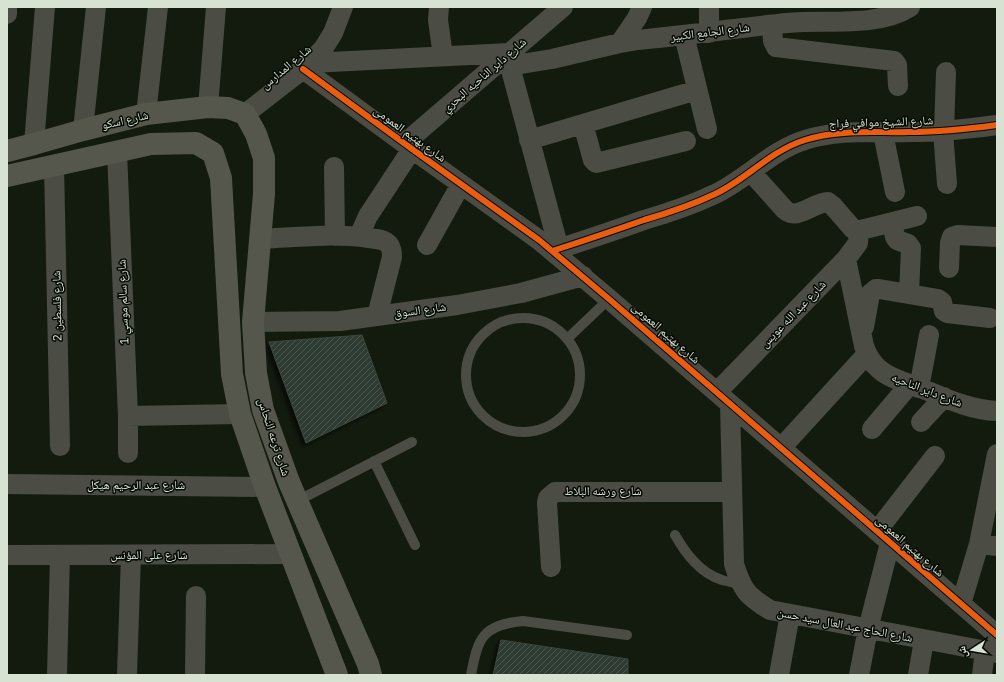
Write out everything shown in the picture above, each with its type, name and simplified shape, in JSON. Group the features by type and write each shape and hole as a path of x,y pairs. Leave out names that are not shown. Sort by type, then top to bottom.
{"main road":[{"name":"شارع اسكو","path":"7,151 146,114 208,107 228,108 246,114"},
{"name":"شارع ترعه النحاس","path":"246,114 256,134 264,158 264,194 254,322 256,373 263,410 289,482 368,664 371,675"},
{"name":"شارع ترعه النحاس","path":"117,152 151,144 196,143 213,153 221,178 232,374 240,414 265,486 337,675"},
{"path":"7,176 117,152"}],"street":[{"path":"7,7 7,14"},
{"path":"34,144 45,7"},
{"path":"83,130 96,7"},
{"path":"146,114 158,7"},
{"path":"208,107 216,7"},
{"name":"شارع المدارس","path":"246,114 307,66 323,49 333,33 343,7"},
{"path":"439,7 438,20 443,56"},
{"name":"شارع داير الناحيه البحري","path":"359,236 368,216 408,146 508,58 563,7"},
{"path":"620,43 637,18 642,7"},
{"path":"709,7 709,33"},
{"name":"شارع الجامع الكبير","path":"307,66 443,56 552,59 620,43 709,33 774,19 788,23 878,20 896,15 910,7"},
{"path":"774,19 773,41 776,46 894,61 897,65 898,86"},
{"path":"684,35 707,129"},
{"path":"508,58 555,250"},
{"name":"شارع بهتيم العمومى","path":"307,66 408,146 555,250 609,299 960,604 993,646"},
{"path":"946,72 943,131 947,184"},
{"path":"529,140 697,90"},
{"path":"583,124 593,160 596,163 686,141"},
{"name":"شارع الشيخ موافي فراج","path":"555,250 701,201 731,186 767,159 785,148 804,140 845,132 943,131 997,125"},
{"path":"883,132 895,192"},
{"name":"شارع سالم موسي 1","path":"117,152 128,416 128,453"},
{"name":"شارع فلسطين 2","path":"54,166 60,446"},
{"path":"334,167 335,236"},
{"path":"751,172 790,214 796,214 822,202 828,202 853,229 859,230 917,216"},
{"path":"427,245 461,184"},
{"path":"892,222 895,237 899,241 908,244 911,248 909,294"},
{"name":"شارع عبد الله عويس","path":"723,398 846,259 858,243 859,230"},
{"path":"949,268 950,243 952,237 958,235 997,237"},
{"path":"260,239 359,236 384,241 392,250 392,257 377,316"},
{"name":"شارع داير الناحيه","path":"846,259 864,346 878,369 886,374 944,398 971,407 997,411"},
{"name":"شارع السوق","path":"254,322 340,321 457,305 514,294 583,276"},
{"path":"781,448 864,346 870,294 873,292 879,289 936,299 942,302 944,311 947,313 990,318"},
{"path":"872,429 915,386 929,335"},
{"name":"شارع الحاج عبد العال سيد حسن","path":"723,398 731,492 734,564 740,584 753,600 770,610 924,640 993,646"},
{"path":"921,422 944,398"},
{"path":"128,416 240,414"},
{"path":"960,604 988,545 997,454"},
{"path":"859,675 884,537 935,456"},
{"name":"شارع عبد الرحيم هيكل","path":"7,484 265,486"},
{"name":"شارع ورشه البلاط","path":"550,567 547,503 548,498 554,492 731,492"},
{"name":"شارع على المؤنس","path":"7,555 291,554"},
{"path":"57,675 60,555"},
{"path":"127,675 131,555"},
{"path":"195,675 196,596"},
{"path":"779,675 790,614"},
{"path":"918,675 924,640"},
{"path":"982,675 993,646"}],"lane":[{"path":"567,339 609,299"},
{"path":"522,318 535,319 547,323 558,330 567,339 574,350 578,362 580,375 579,387 575,399 559,420 537,431 511,431 499,427 488,420 479,411 472,401 468,389 466,376 467,363 471,351 478,340 487,331 498,324 510,320 522,318"},
{"path":"297,500 412,442"},
{"path":"374,461 416,545"},
{"path":"675,535 682,548 703,570 721,580 740,584"},
{"path":"471,675 475,651 482,638 492,629 508,624 523,622 627,635"}],"building":[{"path":"362,335 387,403 306,443 269,342"},
{"path":"501,640 628,659 628,675 493,675"}],"cycle path":[{"path":"303,69 539,240 997,635"},
{"path":"552,251 671,212 706,198 727,188 781,151 805,140 831,134 857,132 932,131 997,125"}]}
